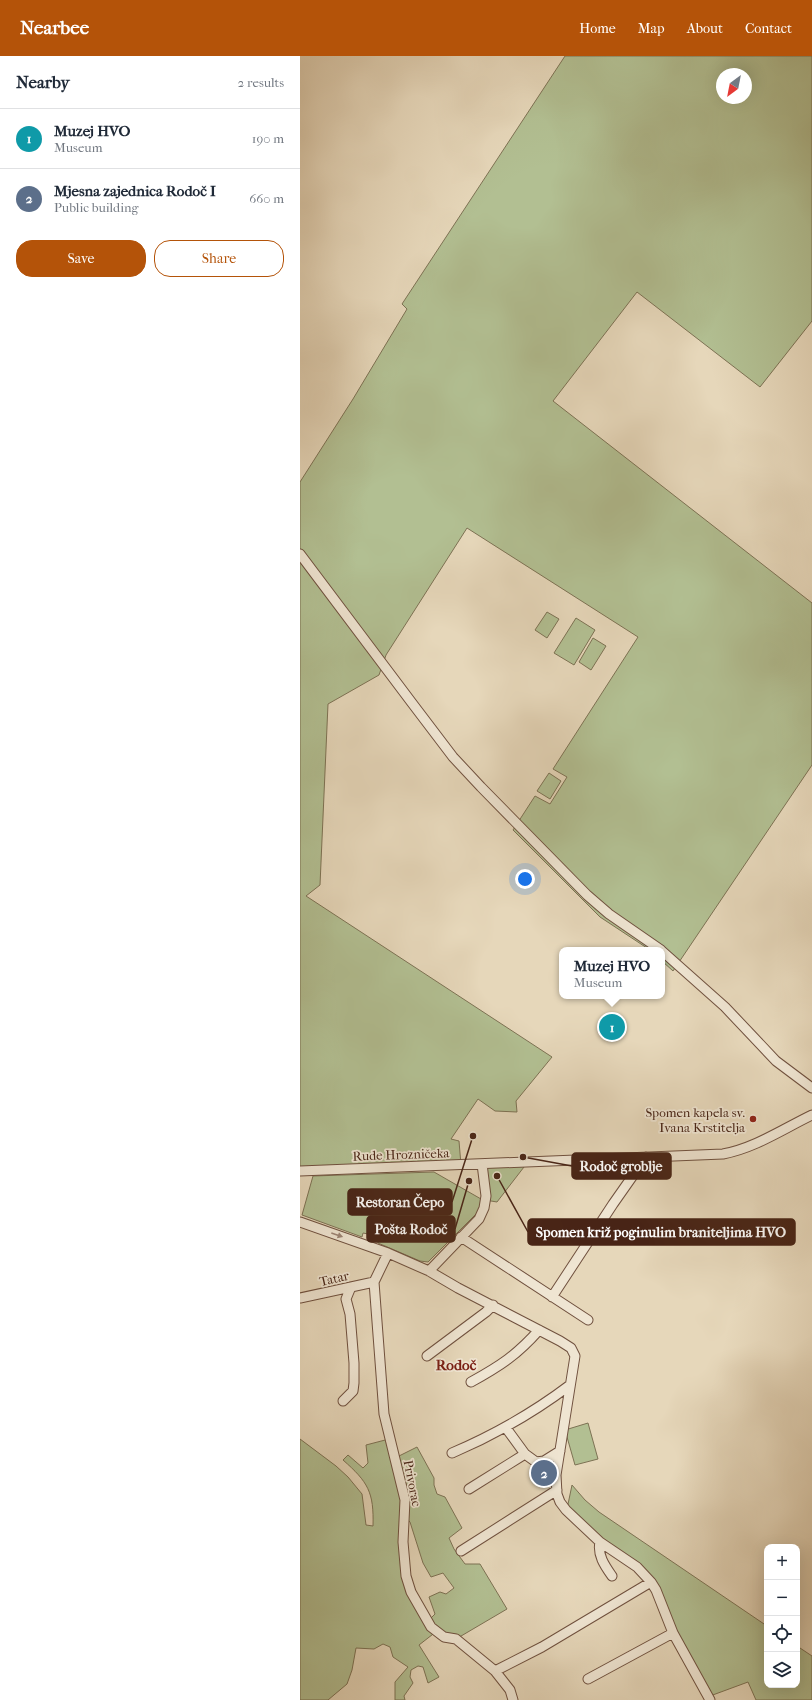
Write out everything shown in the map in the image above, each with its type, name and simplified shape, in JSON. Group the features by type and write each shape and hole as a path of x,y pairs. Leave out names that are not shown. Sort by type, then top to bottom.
{"street":[{"path":"300,554 453,757 587,896 609,914 657,947"},
{"path":"665,954 730,1012 776,1061 811,1088"},
{"name":"Rude Hrozničeka","path":"300,1171 723,1154 736,1152 790,1126 810,1119"},
{"path":"552,1297 646,1157"},
{"path":"429,1271 460,1237 479,1219 484,1208 486,1196 482,1164"},
{"path":"300,1222 388,1253 429,1271 568,1344 575,1356 556,1475 557,1490 560,1502 566,1510 600,1542 636,1567 651,1582 656,1590 673,1633 710,1700"},
{"path":"460,1237 588,1320"},
{"path":"374,1282 388,1253"},
{"name":"Tatar","path":"300,1298 374,1282"},
{"name":"Privorac","path":"374,1282 384,1414 405,1500 404,1556 406,1576 411,1592 431,1627 444,1637 456,1639 495,1671 510,1690 513,1700"},
{"path":"343,1401 353,1391 354,1383 350,1314 346,1299 351,1287"},
{"path":"427,1356 486,1312 493,1305"},
{"path":"471,1382 501,1365 524,1346 539,1330"},
{"path":"452,1453 506,1428 536,1410 570,1385"},
{"path":"506,1428 532,1461 539,1463 560,1451"},
{"path":"469,1489 525,1454"},
{"path":"461,1552 557,1490"},
{"path":"600,1542 599,1548 601,1556 612,1576"},
{"path":"495,1671 555,1640 651,1582"},
{"path":"588,1679 673,1633"}],"green space":[{"path":"565,56 812,56 812,321 760,387 637,292 553,401 812,603 812,765 673,971 665,964 665,947 645,947 600,917 513,830 535,796 550,804 567,777 553,769 638,637 467,528 386,655 379,675 328,704 320,885 306,896 552,1057 516,1101 517,1112 495,1111 478,1099 451,1139 459,1141 461,1165 300,1171 300,482 353,399 407,309 402,304"},
{"path":"547,612 559,619 547,638 535,630"},
{"path":"576,618 595,630 574,665 554,653"},
{"path":"593,638 606,646 591,670 579,662"},
{"path":"549,773 561,781 550,799 537,791"},
{"path":"521,1162 524,1167 497,1202 485,1200 482,1164"},
{"path":"434,1172 481,1199 481,1209 428,1262 420,1261 378,1243 378,1236 363,1233 362,1237 302,1215 313,1176"},
{"path":"588,1423 598,1459 575,1465 565,1430"},
{"path":"300,1439 348,1477 362,1494 366,1525 373,1526 371,1496 368,1488 352,1468 343,1460 348,1455 363,1468 368,1463 366,1445 389,1439 395,1458 417,1447 434,1478 434,1485 437,1494 445,1497 462,1528 449,1538 454,1549 465,1564 480,1564 507,1609 456,1639 444,1637 429,1620 435,1614 429,1597 440,1592 446,1594 454,1588 443,1573 431,1577 423,1563 410,1522 406,1518 404,1554 407,1576 420,1609 429,1624 437,1631 419,1645 439,1677 428,1683 423,1667 418,1666 411,1670 410,1677 413,1683 404,1696 405,1700 395,1700 395,1682 408,1667 393,1657 390,1647 383,1644 374,1649 356,1648 352,1670 347,1684 328,1700 300,1700"},
{"path":"572,1485 585,1500 599,1512 764,1624 764,1688 800,1688 800,1648 812,1656 812,1700 756,1700 748,1682 710,1696 674,1631 655,1585 602,1542 567,1509"}],"place":[{"name":"Muzej HVO","path":"612,1027"},
{"name":"Spomen kapela sv. Ivana Krstitelja","path":"753,1119"},
{"name":"Restoran Čepo","path":"473,1136"},
{"name":"Rodoč groblje","path":"523,1157"},
{"name":"Spomen križ poginulim braniteljima HVO","path":"497,1176"},
{"name":"Pošta Rodoč","path":"469,1181"},
{"name":"Mjesna zajednica Rodoč I","path":"544,1473"}],"district":[{"name":"Rodoč","path":"456,1365"}]}
